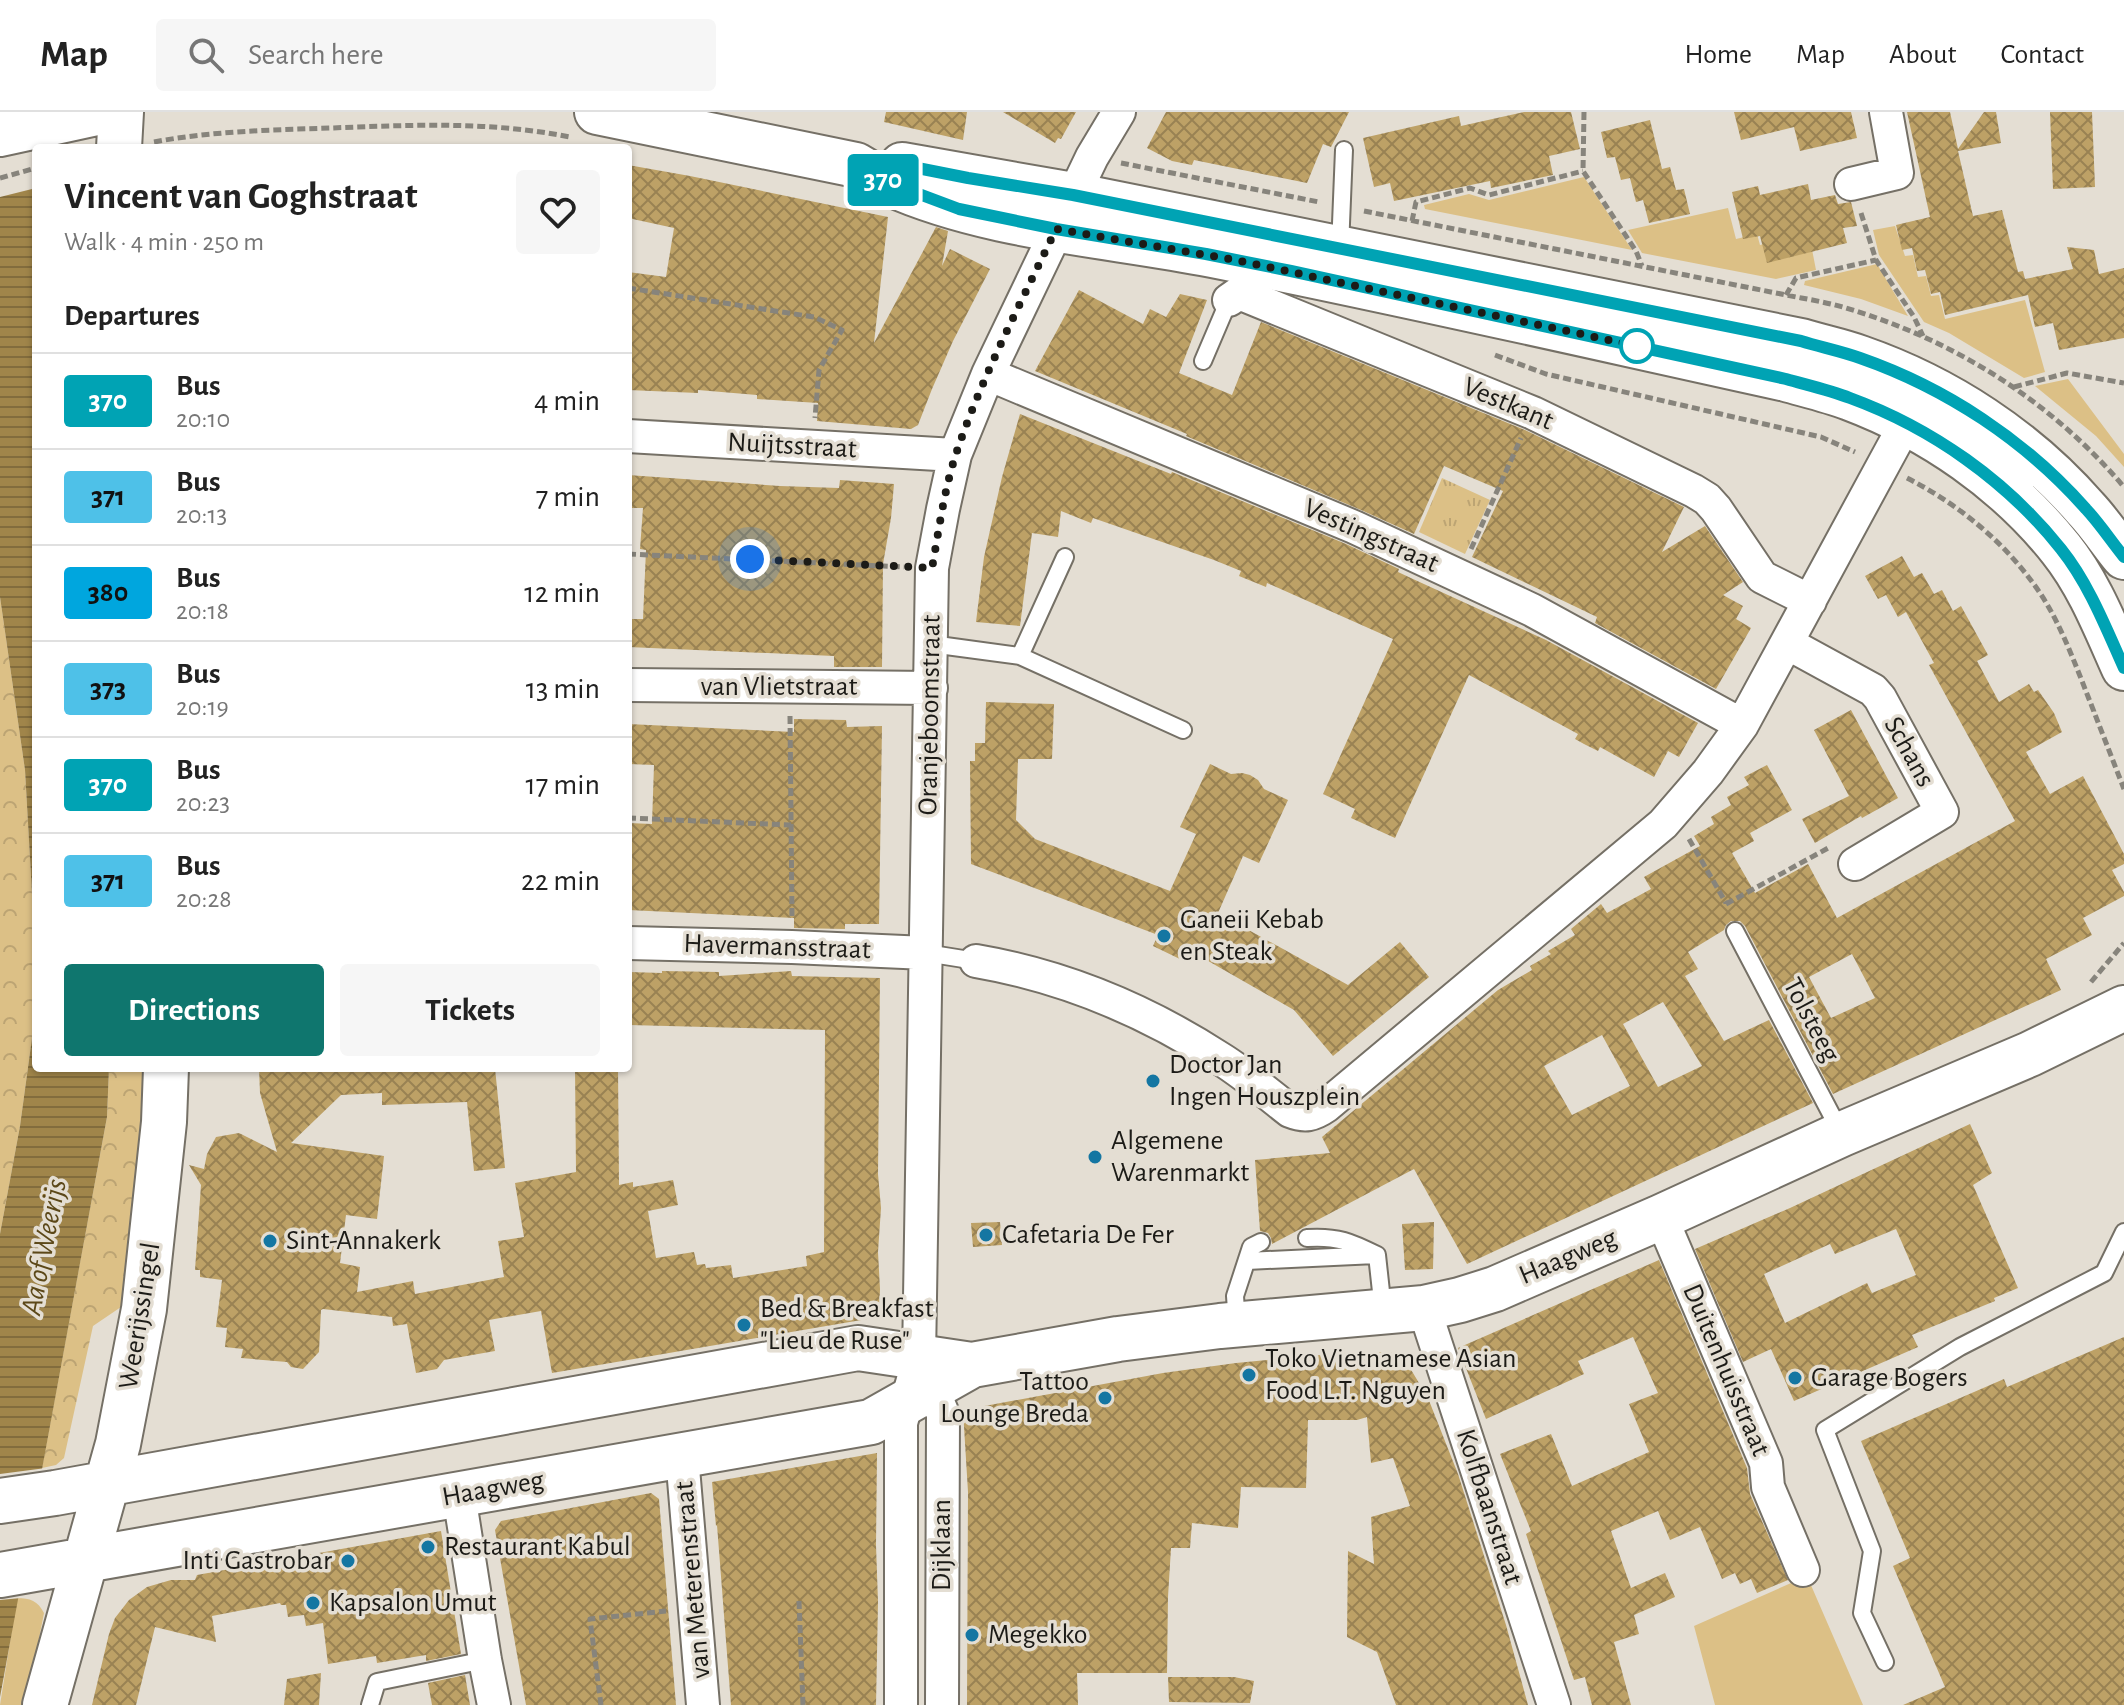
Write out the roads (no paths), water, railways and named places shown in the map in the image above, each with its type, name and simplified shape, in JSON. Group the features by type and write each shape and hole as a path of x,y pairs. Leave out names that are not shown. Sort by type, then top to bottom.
{"main road":[{"path":"0,134 101,112"},
{"path":"587,125 856,165 887,182 959,209 1064,212 1340,250 1801,341 1859,358 1918,381 2001,431 2063,484 2124,557"},
{"path":"1064,212 1206,254 1786,379 1850,398 1906,423 1970,461 2022,506 2062,550 2093,600 2124,668"},
{"name":"Haagweg","path":"19,1572 871,1422 919,1383 972,1365 1118,1339 1237,1324 1404,1310 1460,1300 1495,1289 1661,1217 1842,1134 2030,1054 2124,1008"},
{"name":"Weerijssingel","path":"45,1705 118,1444 144,1309 164,1122 166,1072"},
{"name":"Haagweg","path":"0,1501 858,1348 919,1383"}],"street":[{"name":"Oranjeboomstraat","path":"919,1383 932,568 955,455 988,374 1064,212 1119,112"},
{"path":"1851,184 1897,173 1886,112"},
{"name":"Vestkant","path":"1229,300 1239,293 1533,413 1694,491 1716,509 1762,577 1810,601"},
{"name":"Vestingstraat","path":"988,374 1354,527 1532,610 1742,725"},
{"path":"976,961 1046,978 1095,994 1141,1014 1223,1060 1290,1111 1302,1116 1313,1115 1651,834 1708,772 1742,725 1906,423"},
{"name":"Nuijtsstraat","path":"632,436 955,455"},
{"name":"Schans","path":"1787,643 1873,690 1942,812 1855,864"},
{"name":"van Vlietstraat","path":"632,685 931,688"},
{"name":"Havermansstraat","path":"632,943 926,953"},
{"name":"Duitenhuisstraat","path":"1661,1217 1766,1463 1768,1487 1803,1570"},
{"name":"Kolfbaanstraat","path":"1404,1310 1554,1705"},
{"name":"Dijklaan","path":"901,1705 901,1423 919,1383 943,1414 942,1705"},
{"name":"van Meterenstraat","path":"682,1456 703,1705"},
{"path":"459,1495 494,1705"}],"lane":[{"path":"1340,250 1344,150"},
{"name":"Vestkant","path":"1203,361 1229,300"},
{"path":"1020,656 1065,557"},
{"path":"931,644 1020,656 1183,730"},
{"name":"Tolsteeg","path":"1735,931 1842,1134"},
{"path":"926,953 976,961"},
{"path":"1885,1662 1862,1613 1872,1551 1825,1430 1960,1347 2104,1273 2124,1232"},
{"path":"1307,1238 1347,1241 1377,1255 1404,1310"},
{"path":"1237,1324 1235,1296 1251,1247 1261,1242"},
{"path":"1247,1261 1377,1255"},
{"path":"370,1705 377,1682 485,1660"}],"water":[{"path":"0,112 32,156 32,893 25,770 0,597"},
{"name":"Aa of Weerijs","path":"32,1038 32,1072 109,1072 107,1117 0,1697 0,1234"}],"place":[{"name":"Ganeii Kebab en Steak","path":"1164,936"},
{"name":"Doctor Jan Ingen Houszplein","path":"1153,1081"},
{"name":"Algemene Warenmarkt","path":"1095,1157"},
{"name":"Cafetaria De Fer","path":"986,1235"},
{"name":"Sint-Annakerk","path":"270,1241"},
{"name":"Bed & Breakfast \"Lieu de Ruse\"","path":"744,1325"},
{"name":"Toko Vietnamese Asian Food L.T. Nguyen","path":"1249,1375"},
{"name":"Garage Bogers","path":"1795,1378"},
{"name":"Tattoo Lounge Breda","path":"1105,1398"},
{"name":"Restaurant Kabul","path":"428,1547"},
{"name":"Inti Gastrobar","path":"348,1561"},
{"name":"Kapsalon Umut","path":"313,1603"},
{"name":"Megekko","path":"972,1635"}]}
